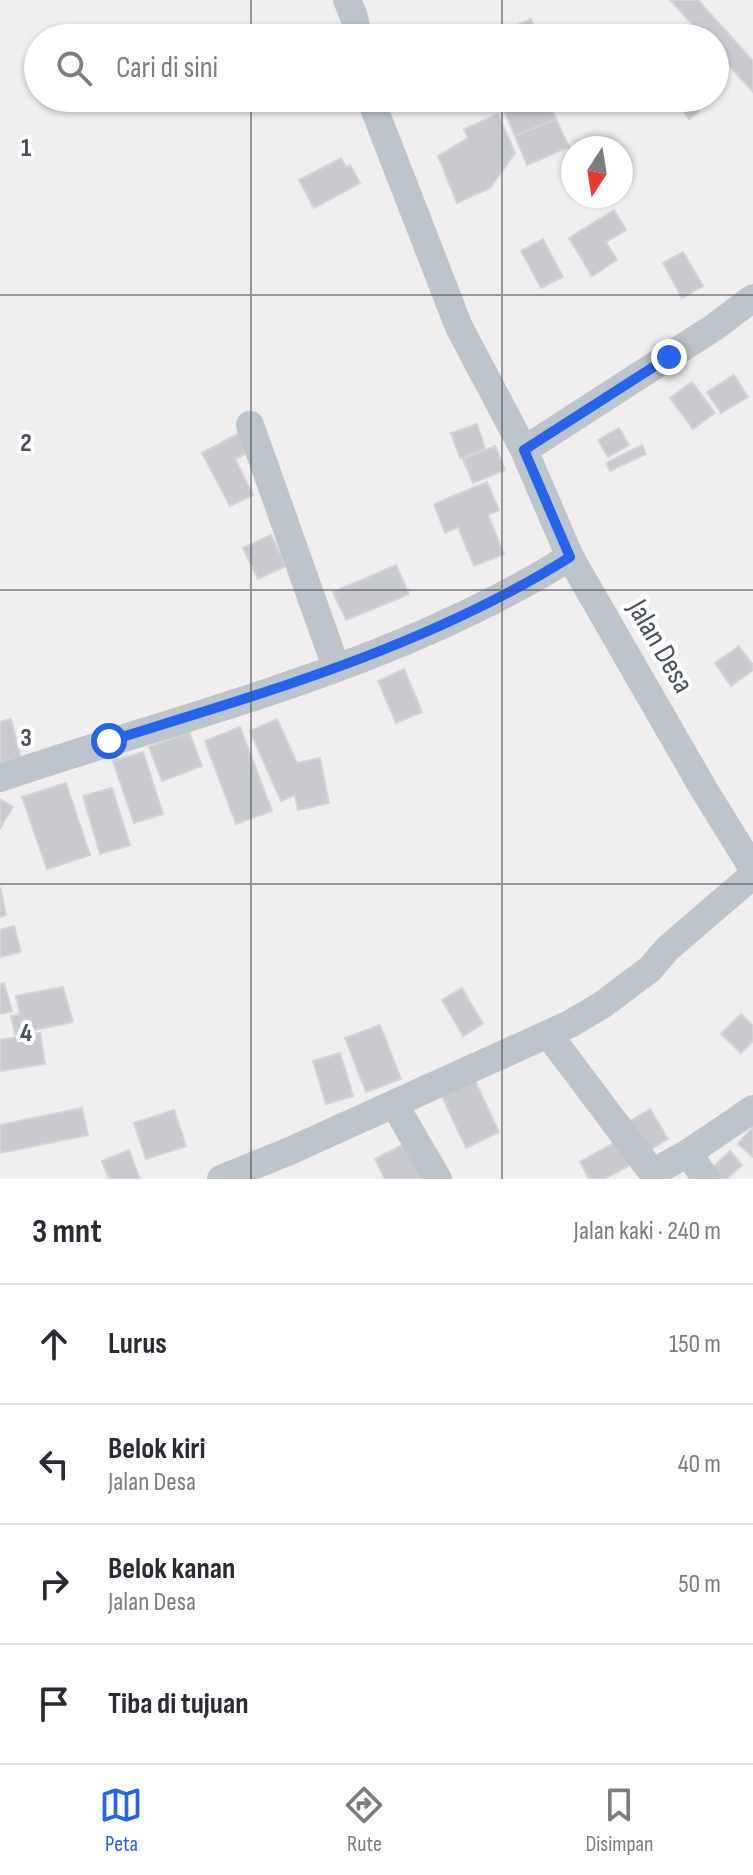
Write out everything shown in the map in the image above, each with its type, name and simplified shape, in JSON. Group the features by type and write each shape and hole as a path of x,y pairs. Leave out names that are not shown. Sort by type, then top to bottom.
{"street":[{"path":"347,0 355,24"},
{"name":"Jalan Desa","path":"375,112 459,327 524,450 570,557 753,872"},
{"path":"524,450 716,326 753,298"},
{"path":"250,425 336,667"},
{"path":"0,778 378,652 473,611 531,582 570,557"},
{"path":"221,1179 394,1104 548,1034 591,1011 650,969 667,949 753,872"},
{"path":"548,1034 649,1168 658,1170 688,1153 753,1109"},
{"path":"394,1104 438,1179"},
{"path":"688,1153 706,1179"}],"building":[{"path":"670,0 698,0 720,24 692,24"},
{"path":"729,34 753,61 753,92 729,65"},
{"path":"505,112 553,112 556,119 515,136"},
{"path":"684,112 699,112 689,119"},
{"path":"498,114 515,153 490,188 457,203 438,156 468,138 464,129"},
{"path":"556,119 564,136 561,136 561,150 527,165 515,136"},
{"path":"341,158 346,167 350,165 360,183 314,208 299,180"},
{"path":"614,210 626,230 606,242 617,260 592,276 569,238"},
{"path":"543,239 563,277 541,288 521,251"},
{"path":"683,252 703,286 682,298 663,263"},
{"path":"734,375 748,397 721,413 707,392"},
{"path":"692,382 715,413 693,429 670,398"},
{"path":"477,424 485,449 460,458 451,433"},
{"path":"619,428 629,445 608,457 598,440"},
{"path":"239,433 249,452 235,459 253,495 230,506 202,453"},
{"path":"642,445 646,454 610,471 606,463"},
{"path":"495,446 505,470 473,483 463,459"},
{"path":"487,482 499,510 488,515 504,554 474,566 458,527 445,533 434,504"},
{"path":"271,535 286,566 258,579 243,548"},
{"path":"396,565 409,594 346,620 333,592"},
{"path":"739,646 753,665 753,670 731,686 715,663"},
{"path":"404,669 422,712 396,723 378,681"},
{"path":"11,719 21,758 0,763 0,722"},
{"path":"277,719 297,763 320,758 329,803 298,810 295,795 281,801 250,731"},
{"path":"240,727 272,811 236,824 205,741"},
{"path":"189,732 202,766 162,781 149,747"},
{"path":"143,752 163,814 134,823 113,761"},
{"path":"66,783 90,855 47,869 22,797"},
{"path":"112,788 130,845 100,854 83,796"},
{"path":"0,799 13,807 0,828"},
{"path":"0,887 6,915 0,917"},
{"path":"14,926 21,952 0,957 0,930"},
{"path":"4,983 12,1011 0,1014 0,984"},
{"path":"63,987 73,1022 15,1034 11,1016 20,1014 16,996"},
{"path":"462,988 483,1024 463,1036 442,1000"},
{"path":"741,1014 753,1026 753,1041 741,1053 721,1034"},
{"path":"380,1025 401,1079 366,1092 345,1038"},
{"path":"40,1033 45,1064 0,1071 0,1040"},
{"path":"340,1053 353,1096 326,1104 313,1061"},
{"path":"474,1079 499,1132 466,1148 441,1094"},
{"path":"82,1108 88,1135 0,1153 0,1125"},
{"path":"650,1109 668,1139 643,1154 625,1124"},
{"path":"174,1110 186,1146 146,1159 134,1123"},
{"path":"753,1127 753,1157 738,1144"},
{"path":"412,1140 432,1179 385,1179 375,1159"},
{"path":"619,1140 632,1164 604,1179 589,1179 580,1162"},
{"path":"129,1150 140,1179 109,1179 102,1161"},
{"path":"730,1151 742,1165 727,1179 715,1179 708,1172"}],"route":[{"path":"109,741 289,684 378,652 473,611 531,582 570,557 524,450 669,357"}]}
